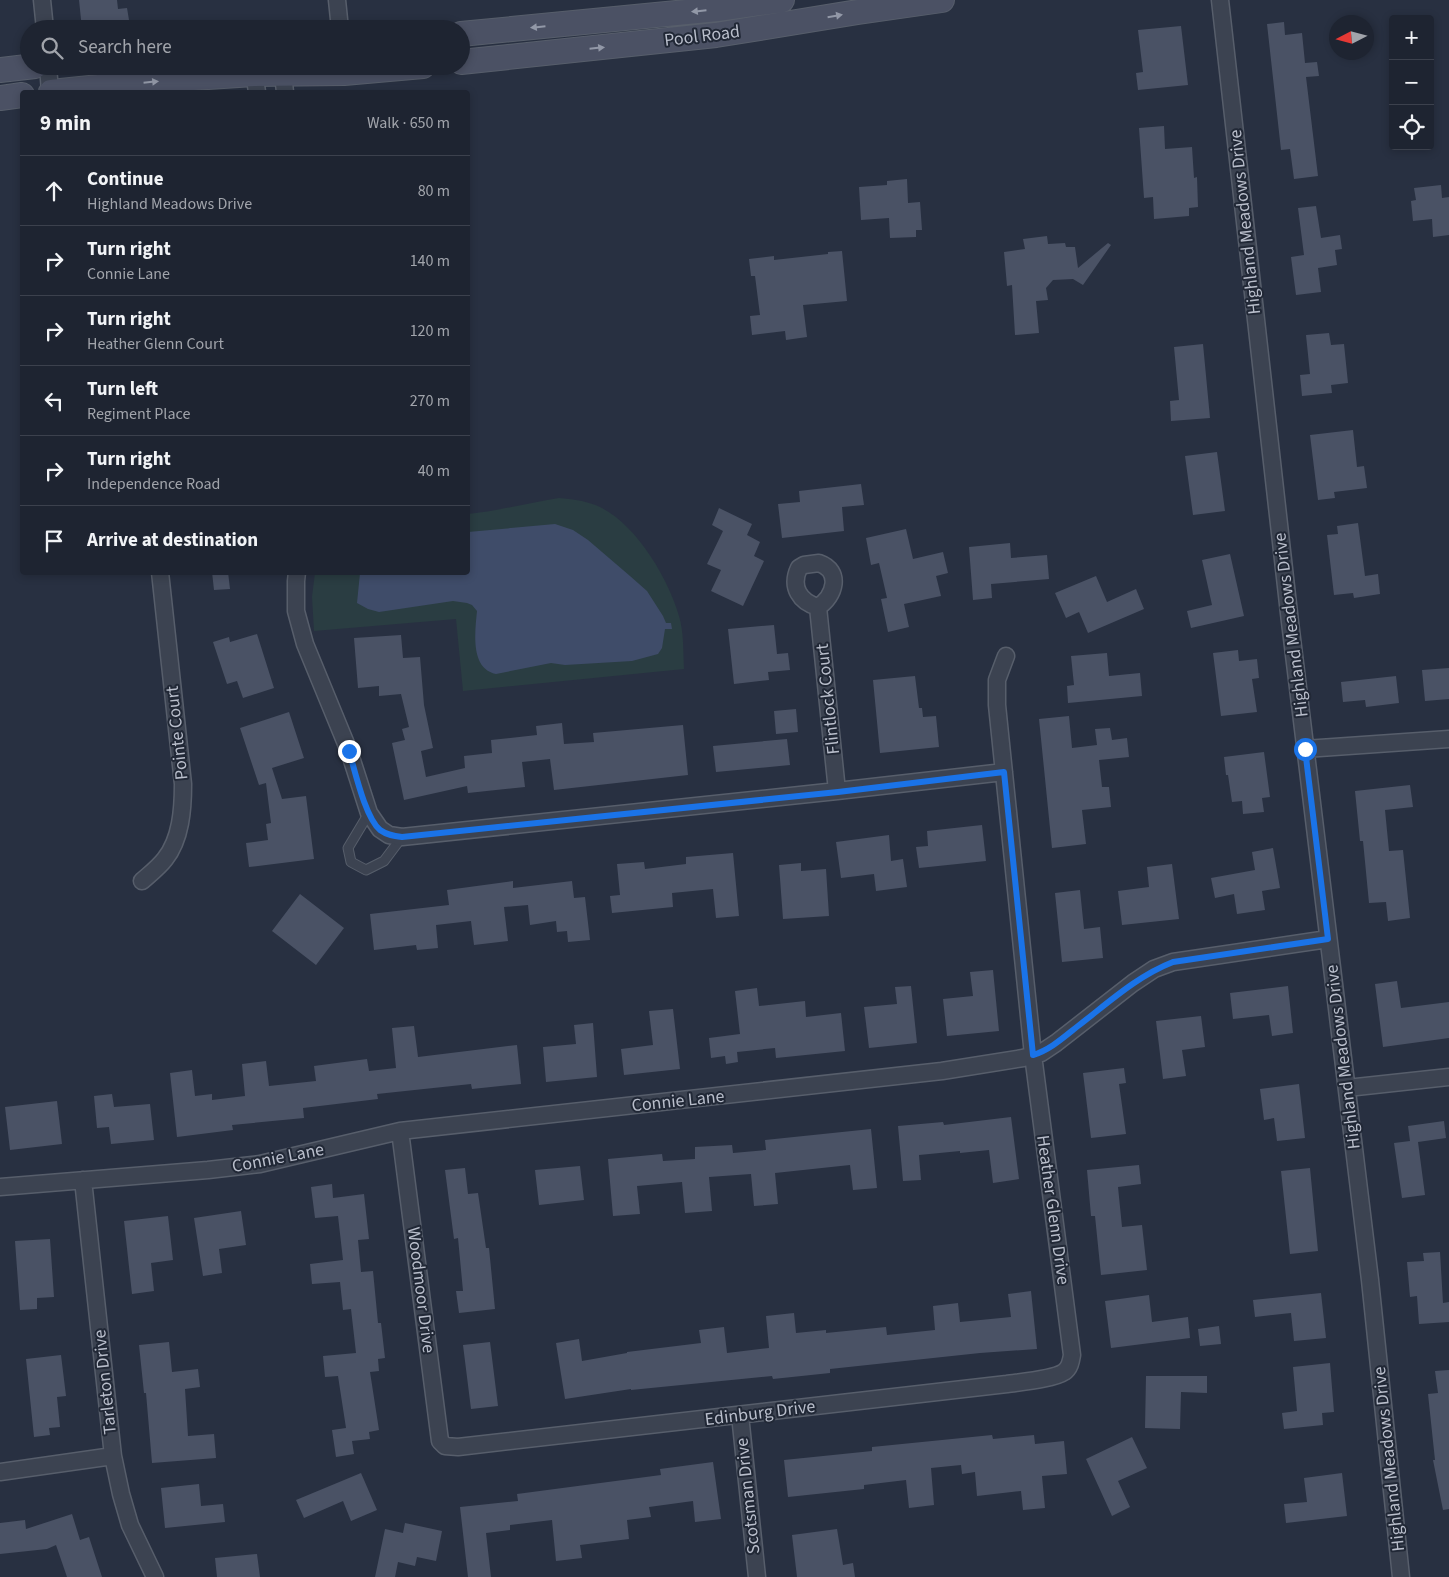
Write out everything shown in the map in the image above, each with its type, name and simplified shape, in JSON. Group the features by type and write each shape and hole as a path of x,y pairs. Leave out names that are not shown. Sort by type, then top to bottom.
{"main road":[{"name":"Pool Road","path":"470,33 708,10 784,0"},
{"name":"Pool Road","path":"470,61 708,36 942,0"},
{"path":"0,70 20,68"},
{"path":"70,90 177,79 300,75"},
{"path":"0,98 20,96"}],"street":[{"path":"42,0 44,20"},
{"path":"338,0 339,20"},
{"path":"784,0 787,24"},
{"name":"Highland Meadows Drive","path":"1220,0 1305,749 1370,1280 1402,1577"},
{"path":"49,75 50,90"},
{"name":"Pointe Court","path":"142,881 166,859 178,834 183,807 183,784 160,575"},
{"path":"297,575 296,611 305,644 349,751 369,813 380,829 389,835 402,837 838,792 1004,772"},
{"name":"Flintlock Court","path":"818,607 838,792"},
{"name":"Heather Glenn Drive","path":"1006,656 997,680 997,706 1033,1055 1072,1354 1071,1364"},
{"path":"1305,749 1449,739"},
{"name":"Connie Lane","path":"0,1187 260,1164 400,1132 942,1071 1033,1055 1041,1053 1056,1043 1154,969 1173,962 1328,939"},
{"path":"1346,1088 1449,1077"},
{"name":"Woodmoor Drive","path":"400,1132 440,1441 445,1446"},
{"name":"Tarleton Drive","path":"83,1180 113,1456 130,1525 155,1577"},
{"name":"Edinburg Drive","path":"445,1446 468,1446 1007,1384 1052,1376 1064,1372 1071,1364"},
{"name":"Scotsman Drive","path":"740,1415 757,1577"},
{"path":"0,1472 113,1456"}],"lane":[{"path":"369,813 348,848 351,862 366,870 384,861 402,837"}],"green space":[{"path":"559,498 586,502 604,509 619,520 646,549 674,600 683,635 684,669 463,691 456,619 314,631 312,597 315,575 470,575 470,514"}],"water":[{"path":"555,524 573,530 588,540 647,591 666,623 671,623 672,629 665,629 662,648 658,654 632,661 565,665 551,663 496,674 488,671 478,657 475,639 477,611 472,605 453,601 379,612 357,603 360,575 470,575 470,532"}],"building":[{"path":"79,0 117,0 118,9 127,8 129,20 81,20"},
{"path":"1284,22 1285,35 1302,33 1305,63 1317,62 1319,76 1306,77 1318,176 1294,179 1290,149 1281,150 1267,24"},
{"path":"1181,26 1188,85 1138,90 1136,73 1143,72 1138,30"},
{"path":"1164,126 1165,149 1192,147 1194,178 1197,177 1198,207 1189,208 1189,216 1154,219 1153,197 1144,198 1139,128"},
{"path":"907,179 908,203 920,202 922,230 916,230 916,237 890,238 889,218 861,220 859,187 887,185 887,181"},
{"path":"1441,185 1442,198 1449,197 1449,235 1433,237 1432,219 1413,221 1411,201 1416,200 1414,188"},
{"path":"1316,206 1321,238 1340,235 1342,249 1335,250 1337,265 1318,268 1321,292 1296,295 1291,257 1304,255 1298,208"},
{"path":"1047,236 1048,244 1065,243 1066,247 1075,247 1078,268 1108,243 1111,245 1083,285 1073,279 1053,280 1046,288 1048,300 1036,301 1039,333 1015,335 1012,285 1007,286 1004,252 1025,249 1023,239"},
{"path":"842,251 847,301 803,305 807,337 786,340 785,331 752,335 750,316 760,315 755,276 751,276 749,259 774,256 774,260"},
{"path":"1329,333 1331,345 1344,344 1348,383 1331,385 1332,393 1302,396 1300,375 1310,374 1306,335"},
{"path":"1203,344 1210,418 1171,421 1170,401 1179,400 1174,347"},
{"path":"1353,430 1357,467 1364,466 1367,488 1334,492 1335,498 1318,500 1310,435"},
{"path":"1217,452 1225,511 1193,515 1185,456"},
{"path":"861,484 864,505 842,507 844,531 782,538 778,504 800,502 799,491"},
{"path":"719,508 752,524 747,535 760,542 754,556 764,561 743,606 711,591 721,570 707,564 723,531 712,525"},
{"path":"1358,523 1365,576 1378,574 1380,594 1354,598 1353,593 1334,595 1327,535 1338,534 1337,526"},
{"path":"906,529 913,559 943,552 948,573 936,576 941,596 904,604 909,627 888,632 881,599 887,598 879,563 871,565 866,538"},
{"path":"1010,543 1011,558 1047,555 1049,579 991,584 992,598 973,600 969,547"},
{"path":"1230,554 1244,616 1191,628 1187,611 1212,605 1202,560"},
{"path":"212,575 228,575 230,589 214,590"},
{"path":"1096,576 1107,602 1136,589 1144,609 1088,633 1079,612 1066,618 1055,593"},
{"path":"774,625 777,654 788,653 790,670 768,672 769,680 734,684 728,629"},
{"path":"257,634 274,688 243,698 237,681 227,684 213,642 229,637 230,642"},
{"path":"401,635 403,658 420,657 424,705 433,748 421,751 426,777 465,768 464,756 492,753 491,740 537,735 536,726 562,723 564,744 594,742 593,733 683,725 688,775 554,790 550,759 522,762 525,787 468,793 467,786 404,800 392,743 405,740 402,729 409,727 401,694 379,696 379,686 358,688 354,638"},
{"path":"1238,650 1239,661 1257,659 1259,678 1252,679 1257,712 1221,716 1213,653"},
{"path":"1107,653 1109,676 1140,673 1142,696 1068,703 1067,686 1074,685 1071,656"},
{"path":"1449,668 1449,699 1425,701 1422,670"},
{"path":"915,676 919,708 922,708 923,717 936,716 939,747 880,753 873,680"},
{"path":"1396,676 1399,703 1366,707 1365,700 1343,702 1341,682"},
{"path":"796,709 798,732 776,734 774,711"},
{"path":"289,712 304,758 272,768 282,799 306,796 314,859 249,867 246,843 268,840 266,824 271,823 266,783 259,785 240,728"},
{"path":"1069,716 1072,748 1097,745 1095,729 1110,728 1112,740 1127,738 1129,757 1099,760 1102,787 1109,787 1111,807 1082,810 1086,844 1052,848 1039,719"},
{"path":"787,739 790,765 716,772 713,746"},
{"path":"1264,752 1270,797 1262,798 1264,812 1243,814 1242,801 1232,802 1224,757"},
{"path":"1410,785 1413,807 1385,810 1389,851 1403,850 1410,918 1388,921 1386,902 1369,903 1363,841 1360,841 1355,791"},
{"path":"982,825 986,861 919,868 916,847 928,846 927,831"},
{"path":"889,835 891,861 903,859 907,887 876,891 874,874 841,878 836,842"},
{"path":"1273,848 1280,888 1262,891 1265,910 1237,914 1234,894 1215,898 1211,878 1255,870 1252,852"},
{"path":"733,853 739,916 716,918 713,889 672,893 673,907 612,913 610,896 620,895 617,864 644,862 645,869 686,864 686,857"},
{"path":"801,863 801,871 826,869 829,916 783,919 779,865"},
{"path":"1172,864 1179,919 1122,925 1118,891 1149,887 1147,867"},
{"path":"513,881 513,888 572,881 574,898 585,897 590,940 568,942 567,931 557,932 556,921 530,925 528,905 504,907 508,941 474,945 471,921 436,925 438,948 417,950 416,945 374,950 370,914 449,905 447,890"},
{"path":"1080,890 1084,929 1100,927 1103,958 1062,962 1055,893"},
{"path":"300,894 344,928 316,965 272,931"},
{"path":"993,970 999,1031 947,1036 943,999 973,996 970,972"},
{"path":"1397,981 1401,1008 1449,1002 1449,1038 1383,1047 1375,984"},
{"path":"911,986 917,1043 869,1048 864,1007 897,1004 895,987"},
{"path":"1288,986 1293,1033 1272,1036 1269,1015 1233,1019 1230,993"},
{"path":"757,988 759,1006 805,1001 806,1017 841,1013 845,1051 776,1058 775,1048 737,1052 738,1062 726,1064 725,1056 711,1058 709,1038 740,1034 735,991"},
{"path":"673,1009 680,1069 624,1075 621,1049 653,1045 649,1011"},
{"path":"1201,1016 1205,1047 1182,1050 1186,1076 1163,1079 1156,1021"},
{"path":"593,1023 597,1077 546,1082 543,1047 576,1044 574,1025"},
{"path":"414,1026 418,1057 517,1045 521,1084 472,1089 471,1084 377,1094 378,1099 303,1108 304,1118 232,1125 233,1130 177,1137 170,1073 192,1070 195,1096 212,1094 212,1100 245,1096 242,1064 266,1061 269,1086 316,1081 314,1066 367,1059 369,1071 396,1068 392,1028"},
{"path":"1124,1068 1126,1083 1119,1084 1126,1134 1091,1138 1083,1073"},
{"path":"1299,1084 1305,1138 1277,1141 1274,1118 1264,1120 1260,1089"},
{"path":"112,1094 114,1107 150,1104 154,1140 111,1144 109,1127 97,1128 94,1096"},
{"path":"57,1101 62,1144 10,1150 5,1107"},
{"path":"1011,1117 1019,1179 993,1183 989,1150 919,1155 921,1180 903,1181 898,1126 943,1122 944,1125"},
{"path":"1444,1121 1446,1138 1418,1142 1425,1195 1402,1198 1394,1143 1410,1141 1408,1126"},
{"path":"871,1129 877,1188 853,1190 850,1165 775,1173 778,1204 754,1206 751,1174 709,1177 712,1211 685,1213 682,1182 637,1186 640,1214 613,1216 608,1159 662,1154 663,1161 695,1159 695,1147 732,1145 733,1153 766,1150 765,1140"},
{"path":"1139,1165 1141,1184 1118,1187 1122,1227 1142,1225 1147,1270 1101,1275 1095,1216 1091,1216 1087,1170"},
{"path":"580,1166 584,1200 539,1205 535,1170"},
{"path":"465,1168 468,1194 478,1193 486,1248 489,1248 495,1309 459,1313 456,1291 463,1291 458,1238 454,1239 445,1170"},
{"path":"1310,1168 1318,1251 1290,1254 1281,1171"},
{"path":"332,1184 333,1198 364,1194 369,1239 358,1240 361,1272 373,1271 378,1323 381,1323 385,1358 378,1359 379,1371 370,1372 379,1430 369,1432 370,1439 352,1441 354,1454 336,1457 332,1430 346,1428 338,1376 325,1377 323,1356 356,1353 351,1309 343,1310 340,1282 312,1284 310,1264 343,1260 338,1216 315,1218 311,1187"},
{"path":"241,1211 246,1245 219,1249 222,1273 203,1276 194,1218"},
{"path":"168,1216 173,1260 151,1263 154,1291 132,1294 124,1221"},
{"path":"50,1239 54,1297 37,1298 37,1309 20,1310 15,1241"},
{"path":"1440,1252 1443,1303 1449,1302 1449,1322 1419,1324 1417,1296 1410,1297 1407,1262 1424,1261 1423,1253"},
{"path":"1031,1291 1037,1349 980,1353 830,1369 830,1373 773,1379 772,1376 631,1389 565,1399 556,1343 579,1339 582,1361 627,1352 701,1343 699,1330 724,1327 727,1353 769,1348 766,1316 794,1313 796,1333 826,1330 826,1333 886,1327 887,1335 935,1330 933,1306 958,1303 960,1322 1011,1317 1008,1294"},
{"path":"1321,1293 1326,1338 1294,1341 1291,1313 1255,1317 1253,1300"},
{"path":"1149,1295 1152,1322 1188,1317 1190,1338 1111,1348 1105,1301"},
{"path":"1219,1326 1221,1344 1200,1346 1198,1329"},
{"path":"169,1342 172,1372 198,1369 200,1387 185,1389 188,1436 214,1434 216,1458 152,1463 146,1393 144,1393 139,1345"},
{"path":"490,1342 498,1406 471,1409 463,1345"},
{"path":"61,1355 66,1396 57,1397 60,1427 49,1428 50,1435 34,1437 26,1359"},
{"path":"1330,1363 1334,1412 1322,1413 1323,1425 1284,1429 1282,1413 1297,1411 1293,1367"},
{"path":"1449,1370 1449,1509 1443,1510 1433,1460 1435,1460 1428,1394 1438,1393 1435,1371"},
{"path":"1146,1376 1207,1376 1207,1393 1181,1392 1180,1429 1145,1428"},
{"path":"992,1435 993,1439 1034,1435 1035,1444 1064,1441 1067,1474 1042,1476 1045,1508 1023,1510 1021,1491 977,1496 975,1472 962,1474 961,1465 931,1468 934,1505 909,1508 906,1480 864,1485 864,1489 788,1497 784,1460 872,1451 872,1447"},
{"path":"1132,1437 1147,1468 1118,1481 1130,1507 1112,1516 1086,1459"},
{"path":"713,1462 721,1519 695,1522 693,1501 649,1507 651,1517 627,1520 629,1539 580,1545 582,1558 556,1561 552,1520 510,1525 510,1530 486,1533 491,1577 468,1577 460,1507 518,1501 517,1494 661,1475 660,1469"},
{"path":"361,1473 377,1510 351,1521 343,1501 304,1518 296,1500"},
{"path":"1342,1473 1347,1516 1286,1523 1284,1504 1307,1502 1304,1478"},
{"path":"199,1484 201,1506 223,1504 225,1522 165,1528 161,1488"},
{"path":"72,1514 80,1540 89,1537 102,1577 67,1577 56,1545 47,1549 0,1554 0,1523 25,1520 26,1529"},
{"path":"405,1523 442,1531 436,1561 417,1557 415,1566 398,1562 395,1577 375,1577 385,1529 403,1533"},
{"path":"837,1529 843,1565 853,1563 855,1577 797,1577 792,1535"},
{"path":"257,1554 260,1577 217,1577 215,1558"}],"route":[{"path":"349,751 369,813 380,829 389,835 402,837 838,792 1004,772 1033,1055 1041,1053 1056,1043 1154,969 1173,962 1328,939 1305,749"}]}
